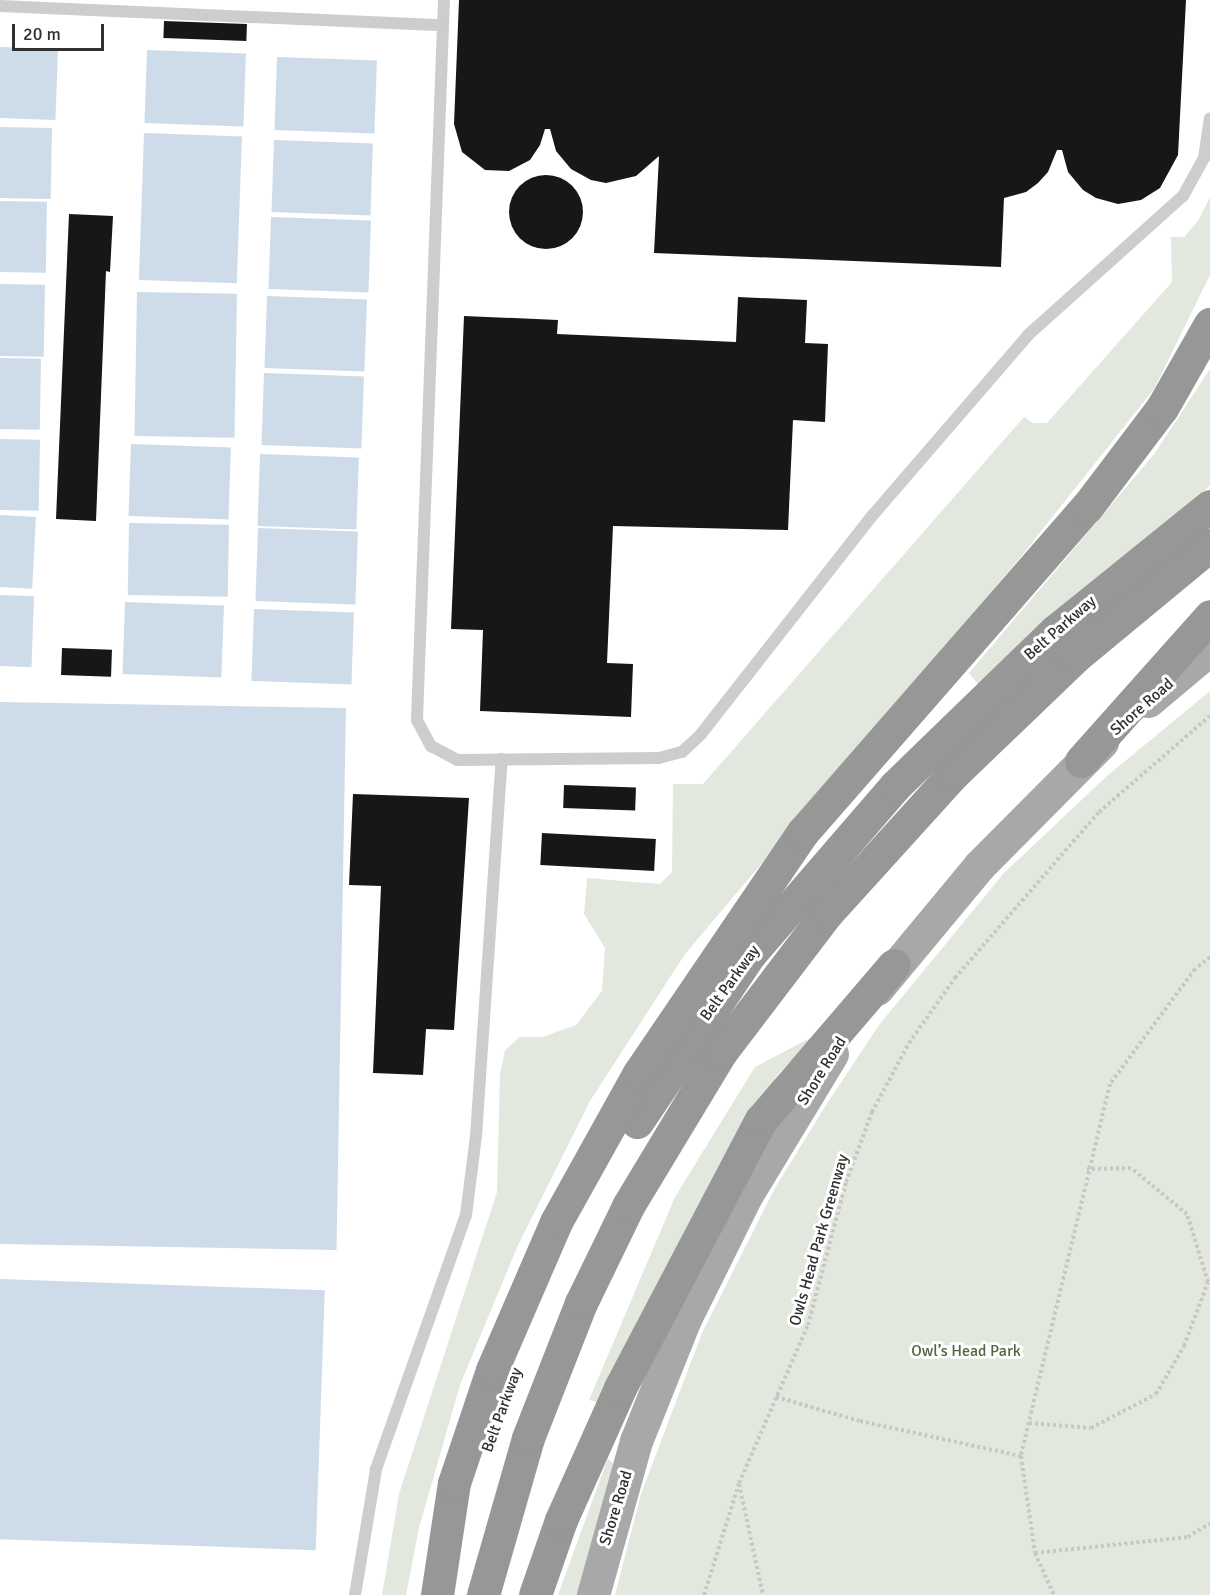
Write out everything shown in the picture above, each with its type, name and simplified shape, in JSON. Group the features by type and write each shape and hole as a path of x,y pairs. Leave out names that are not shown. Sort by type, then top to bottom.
{"highway":[{"path":"436,1595 454,1483 492,1370 556,1222 639,1073 803,832 1080,516 1167,400 1210,324"},
{"name":"Belt Parkway","path":"444,1595 492,1434 554,1280 635,1125 720,996 785,909 974,706 1096,596 1210,506"},
{"name":"Belt Parkway","path":"483,1595 512,1484 572,1324 634,1196 721,1052 827,913 946,780 1076,656 1210,545"},
{"path":"1081,761 1210,616"},
{"path":"535,1595 561,1520 620,1388 761,1120 894,965"}],"main road":[{"name":"Shore Road","path":"593,1595 636,1441 712,1260 818,1074 894,965 979,866 1081,761 1210,649"}],"lane":[{"path":"444,0 417,720 431,746 457,760 659,758 682,752 701,734 872,516 1028,335 1183,196 1204,158 1210,118"},
{"path":"0,6 443,25"},
{"path":"355,1595 376,1469 466,1215 476,1136 502,759"}],"path":[{"name":"Owls Head Park Greenway","path":"704,1595 739,1483 808,1324 846,1182 872,1112 909,1043 955,978 1092,820 1135,777 1210,716"},
{"path":"1054,1595 1035,1552 1021,1456 1087,1169 1110,1084 1195,969 1210,957"},
{"path":"1029,1423 1091,1428 1156,1394 1184,1346 1208,1282 1187,1214 1131,1168 1087,1169"},
{"path":"776,1397 860,1421 1021,1456"},
{"path":"739,1483 763,1595"},
{"path":"1035,1552 1188,1537 1210,1523"}],"green space":[{"path":"1210,197 1210,275 1154,389 1019,559 685,954 590,1101 518,1245 460,1385 419,1528 406,1595 382,1595 399,1494 497,1192 500,1074 505,1050 520,1037 543,1037 576,1025 602,991 605,948 584,914 587,878 660,884 672,872 673,784 703,784 1024,417 1033,423 1047,423 1172,282 1171,237 1184,237 1198,221"},
{"path":"1210,369 1210,486 1078,592 978,684 969,673 1155,453"},
{"name":"Owl’s Head Park","path":"1210,691 1210,1595 615,1595 641,1494 702,1333 775,1188 826,1105 879,1025 1004,873 1107,776"},
{"path":"816,1035 778,1074 717,1177 604,1404 589,1400 675,1197 755,1067"},
{"path":"608,1458 614,1465 583,1595 558,1595"}],"water":[{"path":"0,47 58,49 55,120 0,118"},
{"path":"147,50 246,53 243,126 144,123"},
{"path":"277,57 377,60 374,133 274,130"},
{"path":"0,127 52,128 51,199 0,198"},
{"path":"144,133 242,136 237,283 139,280"},
{"path":"274,140 373,143 370,215 271,212"},
{"path":"0,201 47,202 46,273 0,272"},
{"path":"271,217 371,220 368,292 268,289"},
{"path":"0,284 45,285 44,357 0,356"},
{"path":"137,292 237,294 234,438 134,436"},
{"path":"267,296 367,299 364,371 264,368"},
{"path":"0,358 41,359 40,430 0,429"},
{"path":"264,373 364,376 361,448 261,445"},
{"path":"0,439 40,440 39,511 0,510"},
{"path":"131,444 231,447 228,519 128,516"},
{"path":"260,454 359,457 356,529 257,526"},
{"path":"0,515 36,517 32,589 0,587"},
{"path":"129,523 229,525 228,597 128,595"},
{"path":"258,528 358,531 355,604 255,601"},
{"path":"0,595 34,596 32,667 0,666"},
{"path":"125,602 224,605 221,677 122,674"},
{"path":"254,609 354,612 351,684 251,681"},
{"path":"0,702 346,708 336,1250 0,1244"},
{"path":"0,1279 325,1290 316,1550 0,1539"}],"building":[{"path":"459,0 1186,0 1178,155 1160,188 1141,200 1118,204 1096,198 1083,190 1068,172 1062,150 1057,150 1048,172 1038,183 1026,192 1004,198 1001,267 654,253 659,156 636,176 606,183 591,180 571,169 556,151 550,129 545,129 540,145 530,160 509,171 485,170 462,152 454,124"},
{"path":"164,21 247,24 246,41 163,38"},
{"path":"546,175 567,181 577,191 583,212 577,233 567,243 546,249 525,243 515,233 509,212 515,191 525,181"},
{"path":"69,214 113,216 110,272 106,271 96,521 56,519"},
{"path":"738,297 807,300 805,343 828,344 825,422 793,420 788,530 613,526 607,663 633,664 631,717 480,711 483,630 451,629 464,316 558,320 557,334 736,342"},
{"path":"62,648 112,650 111,677 61,675"},
{"path":"564,785 636,788 635,810 563,808"},
{"path":"353,794 469,798 454,1030 426,1029 423,1075 373,1073 381,886 349,885"},
{"path":"542,833 656,839 654,871 540,865"}]}
